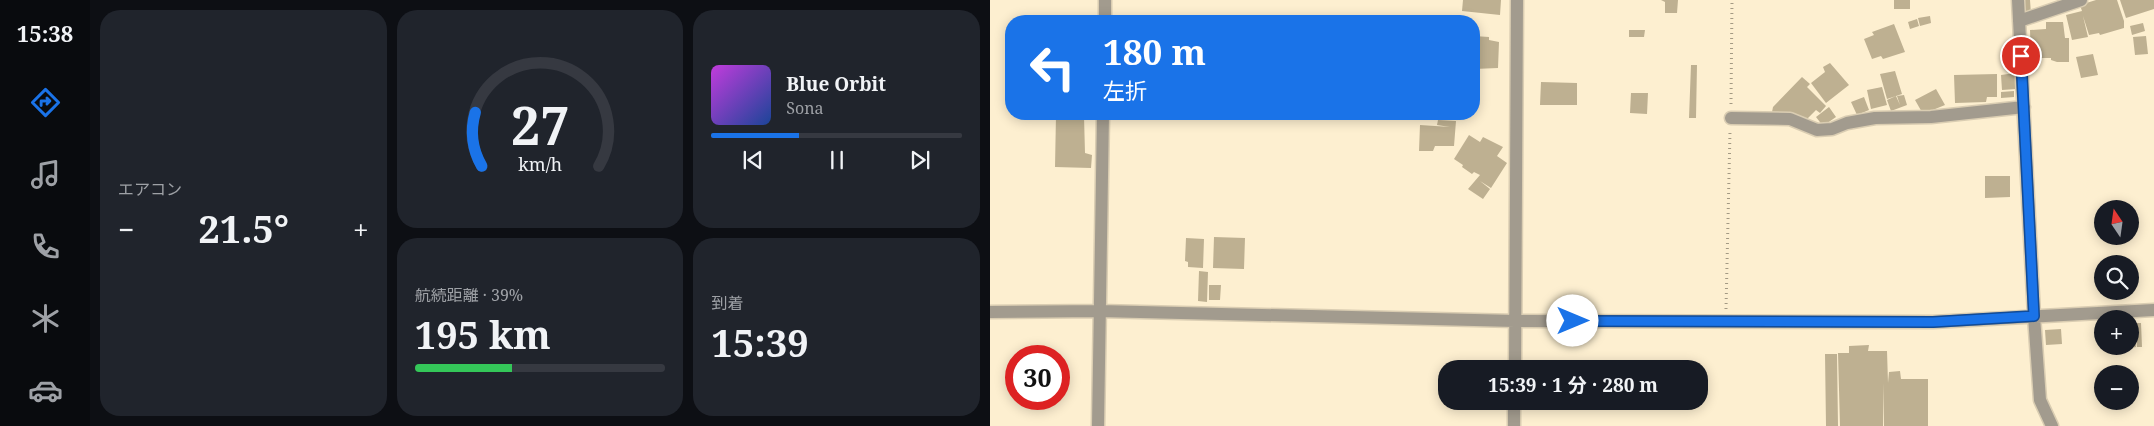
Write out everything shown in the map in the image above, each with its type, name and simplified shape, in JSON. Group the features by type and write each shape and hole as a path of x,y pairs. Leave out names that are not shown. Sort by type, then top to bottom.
{"street":[{"path":"1105,0 1105,15"},
{"path":"1515,360 1517,0"},
{"path":"2018,0 2040,400 2052,426"},
{"path":"2019,21 2081,0"},
{"path":"1731,118 1790,119 1817,130 1832,129 1847,123 1875,118 1931,117 2024,107"},
{"path":"1098,426 1103,120"},
{"path":"990,312 1100,312 1515,321 1933,322 2154,310"},
{"path":"1514,410 1514,426"}],"path":[{"path":"1726,322 1732,0"}],"building":[{"path":"1463,0 1501,0 1500,15 1462,11"},
{"path":"1661,0 1678,0 1677,13 1665,13 1665,2"},
{"path":"1894,0 1910,0 1910,9 1894,9"},
{"path":"2022,0 2030,0 2031,14 2022,13"},
{"path":"2096,0 2117,0 2124,21 2124,28 2100,35 2099,33 2089,35 2083,16 2088,37 2072,40 2066,15 2082,11 2080,5"},
{"path":"2120,0 2154,0 2154,9 2126,18"},
{"path":"1930,16 1931,23 1920,26 1918,18"},
{"path":"1917,19 1919,26 1910,29 1908,22"},
{"path":"2046,22 2063,22 2065,38 2069,38 2069,62 2057,62 2051,60 2051,58 2031,58 2030,30 2046,29"},
{"path":"2143,23 2145,31 2132,35 2130,26"},
{"path":"1894,24 1905,52 1883,59 1881,56 1872,59 1864,39 1874,35 1872,32"},
{"path":"1629,30 1645,30 1644,37 1629,37"},
{"path":"1480,36 1489,37 1489,40 1499,42 1498,68 1480,69"},
{"path":"2146,36 2148,54 2135,55 2133,37"},
{"path":"2093,54 2098,75 2081,78 2076,57"},
{"path":"1830,63 1849,85 1826,103 1811,83 1825,72 1823,67"},
{"path":"1691,65 1697,65 1696,118 1689,118"},
{"path":"1895,71 1902,94 1887,99 1880,74"},
{"path":"2015,73 2016,89 2002,90 2001,75"},
{"path":"1997,74 1997,97 1987,97 1986,102 1955,103 1954,75"},
{"path":"1802,77 1810,84 1807,87 1826,106 1820,113 1816,110 1805,121 1798,115 1794,116 1789,112 1782,115 1774,114 1772,112 1773,107"},
{"path":"1541,82 1577,83 1577,105 1540,105"},
{"path":"1882,87 1887,105 1871,109 1867,90"},
{"path":"1936,89 1945,105 1923,114 1915,100"},
{"path":"2014,91 2014,97 2001,98 2001,92"},
{"path":"1631,93 1648,93 1647,114 1630,113"},
{"path":"1904,95 1907,105 1891,111 1887,100 1896,96 1900,105 1897,96"},
{"path":"1864,97 1869,110 1857,115 1851,102"},
{"path":"1829,107 1836,117 1823,126 1816,117"},
{"path":"1056,120 1084,120 1085,153 1092,155 1091,168 1055,167"},
{"path":"1438,120 1456,121 1454,146 1435,146 1433,151 1419,151 1420,125 1450,127 1437,125"},
{"path":"1469,135 1480,142 1483,137 1503,147 1497,156 1507,163 1491,188 1480,181 1490,189 1483,199 1468,189 1480,175 1474,172 1472,174 1454,159"},
{"path":"1985,176 2010,176 2010,197 1985,198"},
{"path":"1214,237 1245,238 1244,269 1213,268"},
{"path":"1186,238 1204,239 1203,268 1188,267 1188,262 1185,261"},
{"path":"1199,271 1208,272 1207,302 1198,301"},
{"path":"1209,285 1221,285 1220,300 1209,300"},
{"path":"2139,323 2141,323 2142,347 2139,347"},
{"path":"2061,329 2062,344 2046,345 2045,330"},
{"path":"1869,345 1868,351 1887,351 1888,383 1889,372 1900,371 1901,379 1928,379 1928,426 1884,426 1883,383 1883,426 1840,426 1838,353 1849,353 1849,346"},
{"path":"1825,354 1837,354 1838,426 1826,426"}],"route":[{"path":"1573,321 1933,322 2034,316 2021,56"}]}
